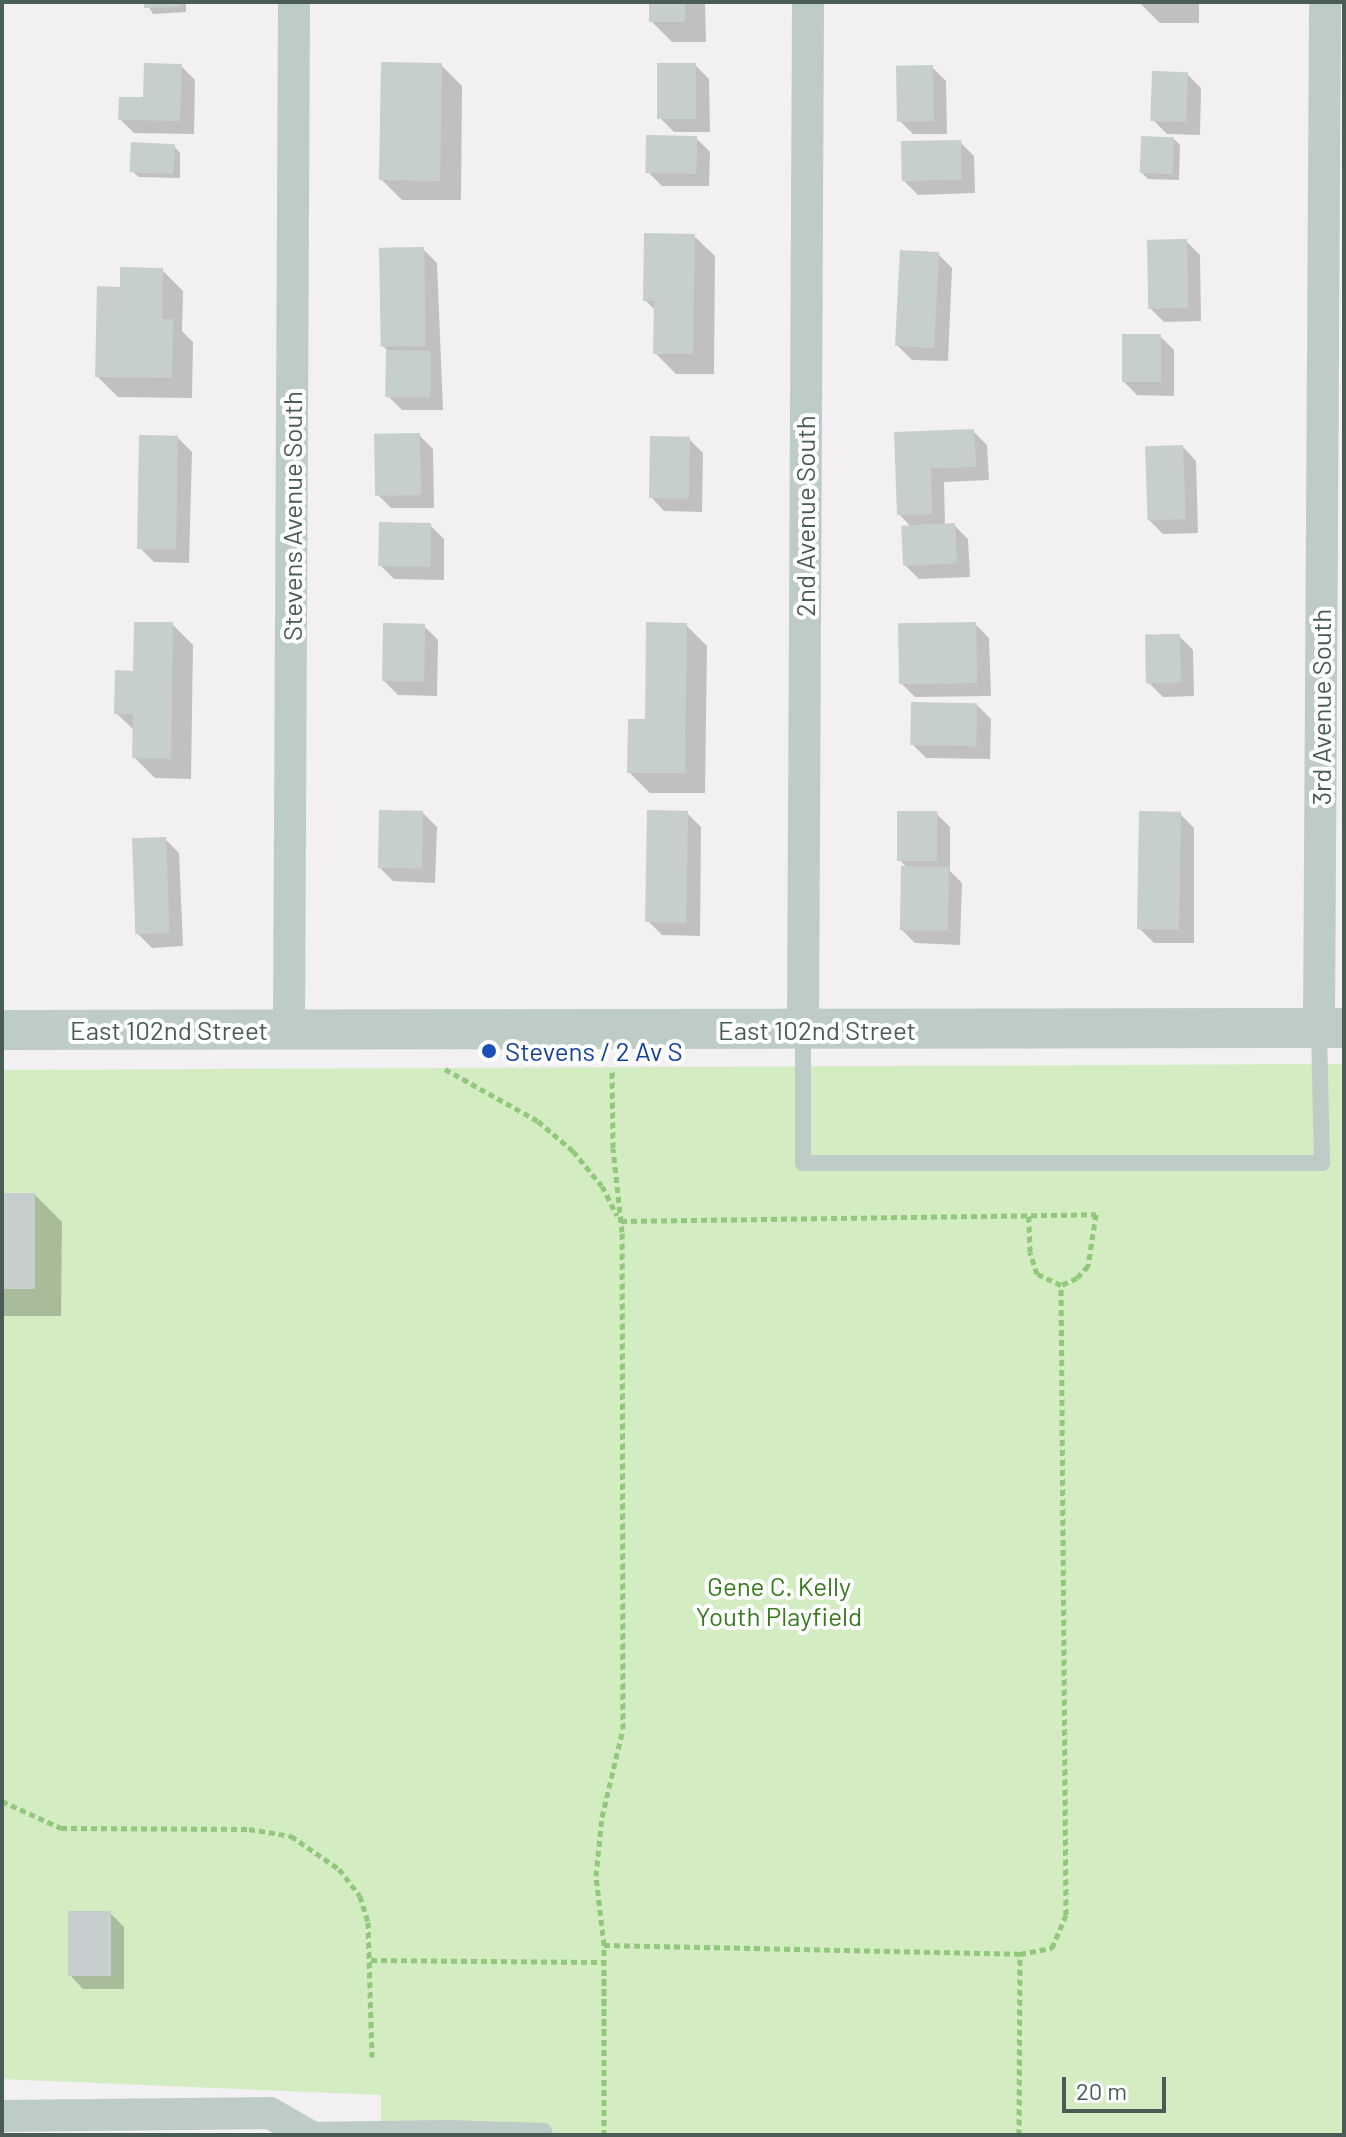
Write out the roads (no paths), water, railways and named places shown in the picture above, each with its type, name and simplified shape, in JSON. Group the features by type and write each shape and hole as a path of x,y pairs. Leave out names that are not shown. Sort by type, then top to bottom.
{"street":[{"name":"Stevens Avenue South","path":"289,1030 294,2"},
{"name":"2nd Avenue South","path":"803,1030 808,2"},
{"name":"3rd Avenue South","path":"1325,2 1332,1028"},
{"name":"East 102nd Street","path":"2,1030 1332,1028"},
{"path":"2,2116 270,2113 307,2132"}],"lane":[{"path":"803,1030 803,1163 1322,1163 1332,1028"},
{"path":"307,2132 544,2131 545,2135"}],"place":[{"name":"Stevens / 2 Av S","path":"489,1051"}],"park label":[{"name":"Gene C. Kelly Youth Playfield","path":"779,1601"}]}
